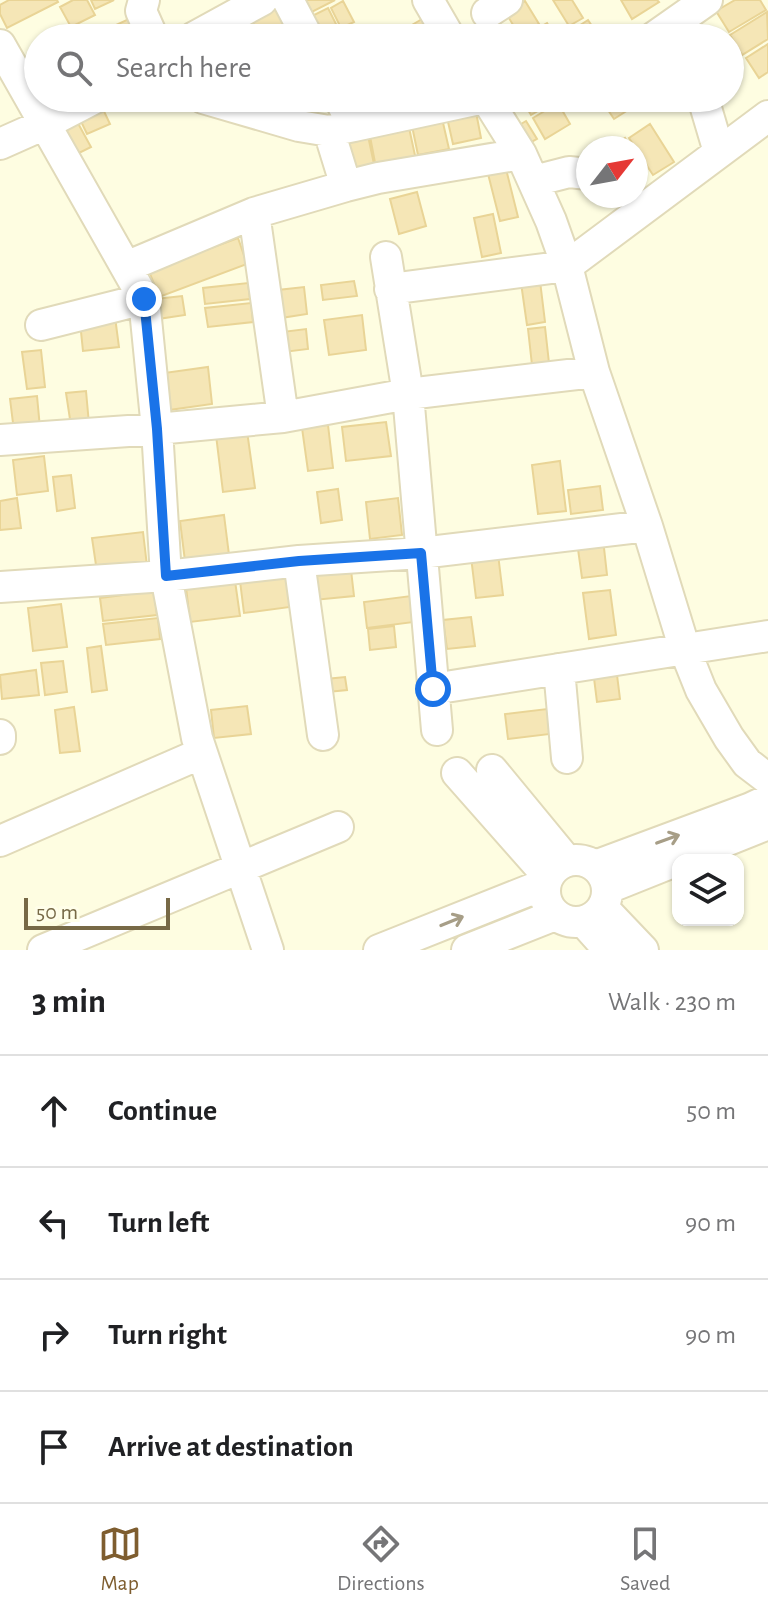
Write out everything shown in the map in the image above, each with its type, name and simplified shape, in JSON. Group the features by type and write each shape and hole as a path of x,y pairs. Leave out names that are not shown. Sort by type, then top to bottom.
{"street":[{"path":"144,0 141,11 147,24"},
{"path":"244,24 262,0"},
{"path":"288,0 301,24"},
{"path":"428,0 442,24"},
{"path":"676,24 707,0"},
{"path":"0,45 8,76 24,97"},
{"path":"36,112 144,299 157,429 166,576 197,738 268,950"},
{"path":"0,144 68,112"},
{"path":"251,112 299,126 342,128 418,112"},
{"path":"291,112 299,126"},
{"path":"340,112 346,186"},
{"path":"494,112 534,181 567,266 594,372 647,526 685,650 701,690 747,763 768,779"},
{"path":"707,112 719,152"},
{"path":"648,196 719,152 768,116"},
{"path":"126,267 254,213 346,186 521,154"},
{"path":"534,181 576,173"},
{"path":"390,289 567,266 633,208"},
{"path":"254,213 283,417"},
{"path":"386,257 408,394 437,730"},
{"path":"41,325 144,299"},
{"path":"0,440 283,417 408,394 594,372"},
{"path":"0,587 421,553 647,526"},
{"path":"299,561 323,735"},
{"path":"433,689 768,636"},
{"path":"559,669 567,758"},
{"path":"0,841 202,753"},
{"path":"492,770 579,886 609,950"},
{"path":"457,773 643,950"},
{"path":"467,950 555,915 545,898 579,886 768,800"},
{"path":"379,950 768,824"},
{"path":"43,950 338,827"}],"building":[{"path":"9,0 58,2 7,28 0,14 0,5"},
{"path":"73,0 87,0 95,15 77,24 69,24 60,7"},
{"path":"91,0 114,0 95,9"},
{"path":"270,0 288,24 253,24 247,12"},
{"path":"294,0 335,0 302,17"},
{"path":"553,0 572,0 583,18 568,24"},
{"path":"621,0 657,0 659,2 632,19"},
{"path":"735,0 760,0 766,10 742,24 724,24 716,11"},
{"path":"343,1 354,22 339,24 331,8"},
{"path":"525,1 539,24 512,24 506,13"},
{"path":"328,8 336,24 307,24 304,20"},
{"path":"767,12 768,39 744,54 744,26"},
{"path":"131,18 134,24 118,24"},
{"path":"768,44 768,72 759,78 746,58"},
{"path":"104,112 110,124 87,134 78,115"},
{"path":"300,112 316,112 320,119 308,126"},
{"path":"476,112 481,138 453,144 446,113"},
{"path":"543,112 563,112 570,124 545,139 533,118"},
{"path":"609,112 625,112 614,119"},
{"path":"441,114 449,149 418,155 411,121"},
{"path":"74,116 91,147 75,155 59,124"},
{"path":"526,121 537,139 526,145 516,127"},
{"path":"408,123 416,160 376,168 369,131"},
{"path":"650,124 674,162 653,175 648,167 648,136 632,136"},
{"path":"367,131 374,164 343,171 335,137"},
{"path":"504,161 518,217 500,221 486,166"},
{"path":"417,192 426,226 399,234 390,199"},
{"path":"493,214 501,253 482,257 474,218"},
{"path":"238,238 247,264 159,297 149,271"},
{"path":"354,281 357,296 323,300 321,285"},
{"path":"540,281 545,322 527,325 521,283"},
{"path":"248,283 250,299 205,304 203,288"},
{"path":"304,287 307,314 281,318 278,290"},
{"path":"182,296 185,315 158,319 156,299"},
{"path":"251,303 253,322 208,327 205,308"},
{"path":"362,315 366,350 329,355 324,320"},
{"path":"115,317 119,347 83,351 80,322"},
{"path":"545,327 549,363 532,365 528,329"},
{"path":"306,329 308,349 284,352 282,332"},
{"path":"41,350 45,387 27,389 22,352"},
{"path":"208,367 212,404 169,410 164,373"},
{"path":"86,391 89,424 71,426 66,393"},
{"path":"37,396 40,428 14,431 10,399"},
{"path":"386,422 391,456 346,461 342,427"},
{"path":"328,425 333,468 308,471 302,428"},
{"path":"247,431 255,488 223,492 216,435"},
{"path":"44,456 48,491 17,495 13,460"},
{"path":"560,461 566,511 538,514 532,465"},
{"path":"71,475 75,508 57,511 53,477"},
{"path":"600,486 603,510 571,514 568,490"},
{"path":"338,489 342,520 321,523 317,492"},
{"path":"17,498 21,528 0,530 0,501"},
{"path":"398,498 402,535 370,539 366,502"},
{"path":"224,515 229,555 185,561 180,521"},
{"path":"143,532 147,566 97,572 92,538"},
{"path":"603,539 607,575 582,578 577,542"},
{"path":"498,554 503,595 476,598 471,557"},
{"path":"351,570 354,596 314,600 310,575"},
{"path":"286,576 290,607 244,613 240,581"},
{"path":"235,581 240,616 190,622 186,587"},
{"path":"610,590 616,635 589,639 583,593"},
{"path":"154,591 157,615 103,621 100,598"},
{"path":"411,596 414,622 367,628 364,602"},
{"path":"61,604 67,647 33,651 28,608"},
{"path":"471,617 475,646 447,649 443,620"},
{"path":"158,618 160,639 106,645 103,624"},
{"path":"394,626 396,647 370,650 368,629"},
{"path":"101,646 107,690 92,692 87,648"},
{"path":"63,661 67,692 45,695 41,663"},
{"path":"616,667 620,699 597,702 593,670"},
{"path":"36,670 39,695 2,699 0,675"},
{"path":"345,677 347,690 328,692 326,679"},
{"path":"247,706 251,734 214,738 211,710"},
{"path":"74,707 80,751 60,753 55,710"},
{"path":"547,709 550,734 508,739 505,714"}],"route":[{"path":"144,299 157,429 166,576 299,561 421,553 433,689"}]}
